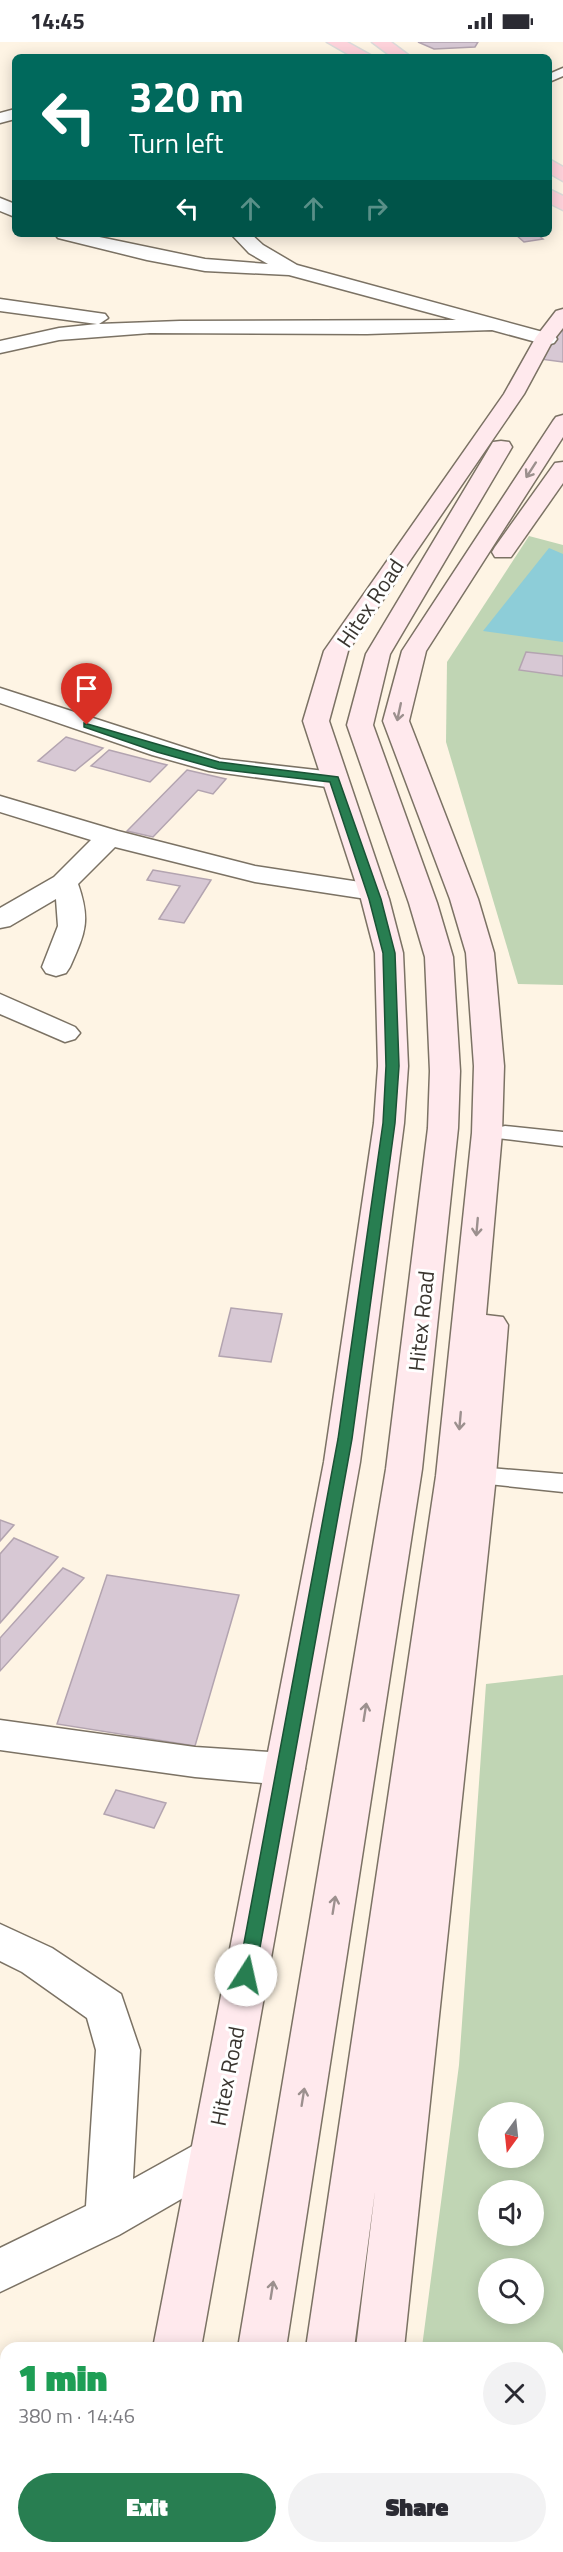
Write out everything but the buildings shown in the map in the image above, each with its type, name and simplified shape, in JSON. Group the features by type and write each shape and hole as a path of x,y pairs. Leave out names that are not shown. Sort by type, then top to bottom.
{"main road":[{"path":"334,42 360,54"},
{"path":"380,42 398,54"}],"street":[{"path":"78,237 190,262 254,271 290,269"},
{"path":"243,237 256,249 290,269 493,324 558,335"},
{"path":"0,305 168,327"},
{"path":"0,347 27,339 55,335 168,327 419,329 493,324"},
{"name":"Hitex Road","path":"178,2342 342,1462 389,1123 393,1066 389,953 373,892 316,721 336,651 514,394 558,335"},
{"name":"Hitex Road","path":"263,2342 404,1469 443,1128 445,1071 439,957 423,903 360,725 378,654 533,394 558,335"},
{"name":"Hitex Road","path":"331,2342 454,1476 487,1123 489,1066 480,953 464,899 396,721 414,651 563,421"},
{"path":"381,2342 478,1476 506,1133 508,1032 494,942 421,722 431,652 563,468"},
{"path":"0,695 161,750 218,766 334,780"},
{"path":"0,804 109,837 255,874 373,892"},
{"path":"0,920 64,883 109,837"},
{"path":"56,967 75,922 74,910 64,883"},
{"path":"0,1003 65,1033"},
{"path":"0,1735 195,1762 285,1768"},
{"path":"0,1941 37,1960 106,2007 118,2050 108,2217"},
{"path":"0,2271 108,2217 212,2158"}],"lane":[{"path":"506,1133 563,1139"},
{"path":"478,1476 563,1483"}],"green space":[{"path":"529,536 563,545 563,985 518,984 446,742 447,662"},
{"path":"563,1675 563,2342 423,2342 459,2065 486,1684"}],"water":[{"path":"549,548 563,554 563,642 483,631"}],"route":[{"path":"87,725 218,766 334,780 375,899 389,953 393,1066 389,1123 342,1462 246,1975"}]}
